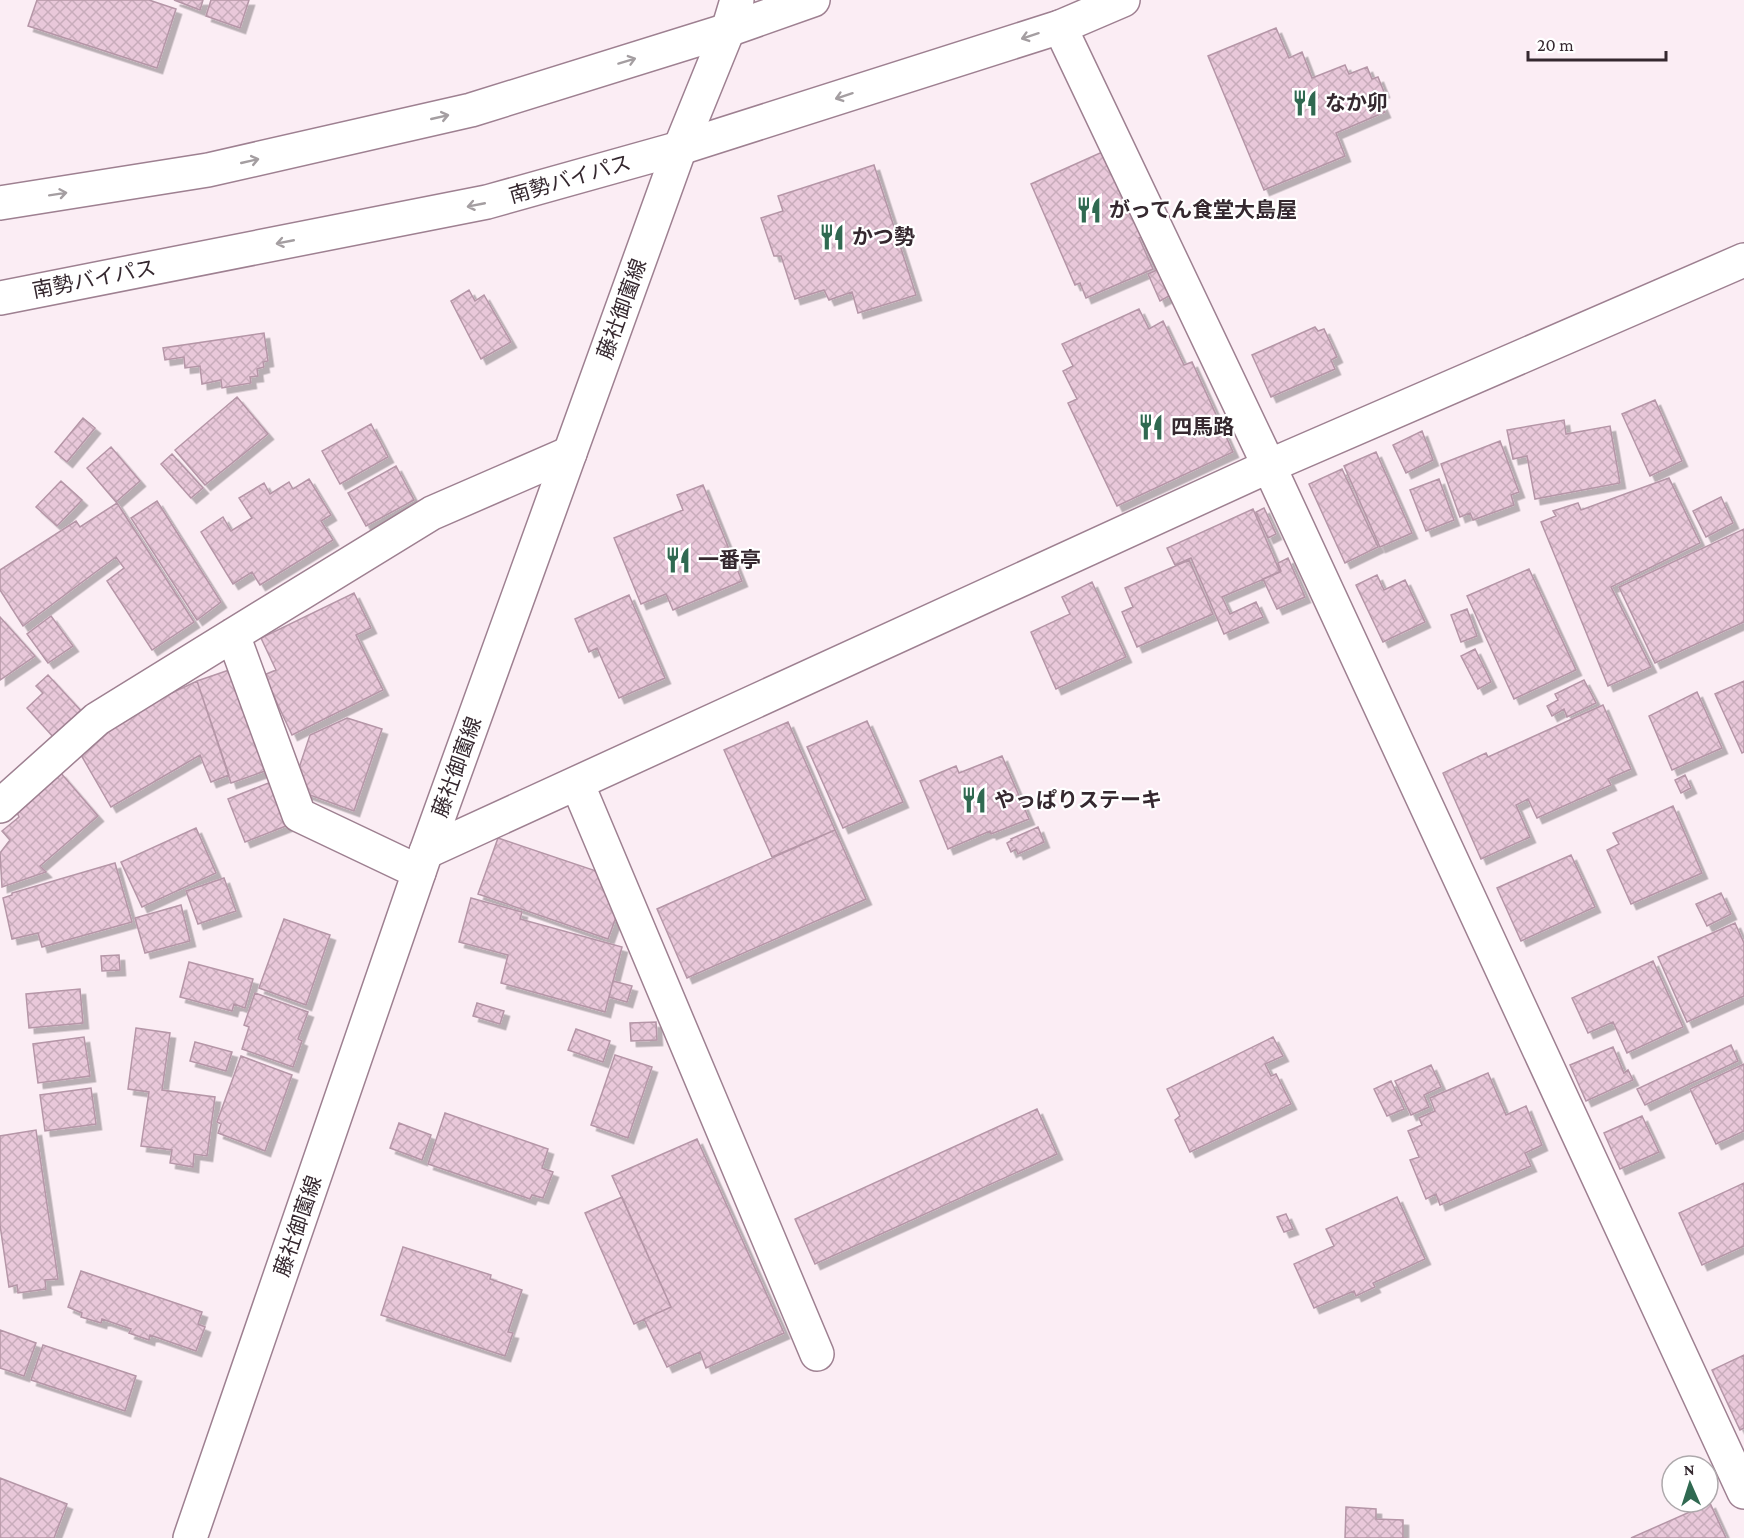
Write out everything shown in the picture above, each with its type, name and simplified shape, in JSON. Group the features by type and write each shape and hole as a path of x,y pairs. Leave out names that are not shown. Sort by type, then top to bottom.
{"main road":[{"path":"0,203 208,170 471,110 732,15 813,0"},
{"name":"南勢バイパス","path":"0,298 487,202 680,148 1060,27 1124,0"},
{"name":"藤社御薗線","path":"190,1538 423,862 680,148 732,15"},
{"path":"1060,27 1269,466 1744,1492"},
{"path":"233,635 298,816 423,862 577,783 1269,466 1744,260"},
{"path":"0,806 98,719 233,635 432,513 570,453"},
{"path":"577,783 817,1354"}],"building":[{"path":"37,0 149,0 176,9 157,68 28,26"},
{"path":"174,0 203,0 200,10"},
{"path":"211,0 249,0 240,28 206,16"},
{"name":"なか卯","path":"1276,28 1289,58 1302,52 1312,78 1345,65 1349,74 1367,67 1372,79 1378,77 1384,92 1377,94 1385,112 1336,133 1345,156 1264,190 1208,56"},
{"name":"がってん食堂大島屋","path":"1109,149 1147,235 1139,238 1153,269 1086,298 1080,283 1075,285 1031,184"},
{"name":"かつ勢","path":"874,165 916,295 858,313 852,292 829,300 824,290 795,299 781,256 774,256 761,218 783,211 778,196"},
{"path":"1159,269 1171,295 1160,301 1148,274"},
{"path":"469,290 475,301 484,295 511,342 481,359 451,301"},
{"name":"四馬路","path":"1139,309 1149,329 1163,321 1184,365 1192,362 1233,452 1117,506 1068,403 1077,399 1063,371 1073,366 1062,344"},
{"path":"1315,327 1318,331 1324,329 1337,357 1331,360 1335,369 1271,397 1252,355"},
{"path":"264,333 268,361 263,362 264,367 257,369 258,376 250,377 251,383 222,388 221,380 202,384 200,366 185,368 184,357 165,360 163,348"},
{"path":"237,397 268,434 205,485 175,450"},
{"path":"1655,400 1682,461 1650,476 1622,414"},
{"path":"83,418 95,428 67,462 55,452"},
{"path":"1564,420 1566,434 1610,426 1620,483 1535,499 1527,456 1513,459 1507,430"},
{"path":"371,424 388,457 340,484 322,451"},
{"path":"1422,431 1433,460 1406,473 1393,445"},
{"path":"1500,441 1519,492 1511,495 1514,505 1473,520 1470,513 1460,517 1441,464"},
{"path":"111,447 140,481 116,502 87,468"},
{"path":"1376,452 1412,533 1380,547 1344,466"},
{"path":"172,454 203,488 191,498 161,464"},
{"path":"396,466 414,500 366,526 348,493"},
{"path":"1342,469 1378,547 1345,563 1309,484"},
{"path":"1669,478 1700,543 1611,587 1651,667 1608,686 1541,522 1556,516 1553,511 1578,503 1581,510"},
{"path":"309,479 331,515 321,521 333,540 260,585 252,572 233,584 201,532 223,517 231,531 252,518 239,498 264,483 270,494 289,482 293,489"},
{"path":"1439,479 1454,520 1426,531 1410,490"},
{"path":"61,481 82,500 57,526 36,507"},
{"name":"一番亭","path":"703,485 742,581 673,610 666,594 641,604 614,538 683,510 677,495"},
{"path":"1721,497 1733,523 1706,537 1693,511"},
{"path":"157,501 221,602 197,620 131,518"},
{"path":"117,503 194,622 152,650 107,581 124,568 116,557 23,626 0,590 0,570 76,521 80,527"},
{"path":"1264,508 1276,534 1268,538 1256,512"},
{"path":"1253,509 1280,572 1222,597 1230,614 1256,602 1263,617 1224,634 1191,558 1175,565 1167,548"},
{"path":"1744,529 1744,622 1655,663 1619,587"},
{"path":"1288,558 1305,597 1277,609 1263,579 1281,571 1278,563"},
{"path":"1189,560 1213,614 1137,647 1122,612 1133,607 1125,588"},
{"path":"1529,569 1576,670 1514,699 1467,596"},
{"path":"1377,575 1384,590 1405,580 1425,622 1383,642 1356,585"},
{"path":"1092,582 1126,657 1056,689 1031,632 1070,614 1062,597"},
{"path":"354,593 371,628 356,635 383,690 292,735 264,675 276,670 261,638"},
{"path":"629,595 665,678 619,698 597,648 589,652 575,619"},
{"path":"1467,609 1477,636 1461,642 1451,615"},
{"path":"51,616 73,646 48,663 27,634"},
{"path":"0,617 35,656 0,680"},
{"path":"1475,649 1491,682 1478,689 1461,656"},
{"path":"232,669 265,771 231,783 197,681"},
{"path":"48,675 83,713 55,739 27,708 43,693 36,686"},
{"path":"1584,680 1596,703 1567,717 1564,709 1552,716 1547,706 1558,700 1555,694"},
{"path":"197,681 229,775 211,782 200,755 111,807 77,748 159,699"},
{"path":"1744,681 1744,752 1742,753 1715,694"},
{"path":"1697,692 1722,748 1672,770 1649,716"},
{"path":"1603,705 1631,769 1608,779 1611,785 1537,818 1528,799 1516,805 1530,837 1481,859 1443,773 1486,753 1488,757"},
{"path":"347,718 382,729 354,811 307,794 298,771 310,735"},
{"path":"867,721 903,802 843,828 807,747"},
{"path":"788,722 835,830 772,857 724,750"},
{"name":"やっぱりステーキ","path":"1002,756 1029,819 991,834 990,831 948,849 920,781 956,766 959,773"},
{"path":"60,772 98,816 40,866 46,872 2,887 0,853 10,840 2,831 19,817 16,810"},
{"path":"1685,775 1691,788 1681,793 1675,780"},
{"path":"276,780 291,824 245,842 228,799"},
{"path":"1673,806 1702,873 1631,904 1607,850 1619,844 1613,833"},
{"path":"1038,827 1044,842 1018,854 1016,849 1011,852 1007,843 1011,839"},
{"path":"196,828 216,873 142,907 121,862"},
{"path":"835,830 866,899 687,978 657,909"},
{"path":"498,838 602,873 619,909 608,939 478,894"},
{"path":"1571,855 1595,907 1521,941 1497,888"},
{"path":"115,863 132,922 42,947 38,933 12,939 3,898 12,893"},
{"path":"224,878 236,911 198,924 186,891"},
{"path":"1721,893 1731,914 1707,926 1696,904"},
{"path":"471,898 522,912 520,919 622,947 605,1012 501,983 508,955 459,942"},
{"path":"181,905 190,941 145,953 135,918"},
{"path":"284,919 330,935 306,1005 259,988"},
{"path":"1735,923 1744,943 1744,996 1687,1022 1658,957"},
{"path":"119,955 120,970 102,971 101,956"},
{"path":"1653,961 1683,1027 1627,1053 1613,1022 1588,1033 1572,998"},
{"path":"189,962 253,979 245,1008 234,1004 232,1011 180,997"},
{"path":"613,981 632,986 627,1002 609,997"},
{"path":"80,989 83,1023 29,1028 26,994"},
{"path":"255,993 308,1012 298,1039 302,1041 293,1067 242,1049 249,1027 244,1025"},
{"path":"477,1003 504,1011 500,1024 473,1016"},
{"path":"656,1022 657,1040 631,1041 630,1023"},
{"path":"136,1028 170,1033 162,1090 215,1097 207,1156 194,1154 193,1167 170,1163 172,1150 141,1146 149,1092 128,1089"},
{"path":"576,1029 610,1041 603,1062 568,1050"},
{"path":"84,1037 90,1076 38,1083 33,1044"},
{"path":"1273,1037 1283,1056 1265,1064 1271,1076 1276,1074 1291,1104 1190,1152 1175,1120 1180,1116 1167,1089"},
{"path":"195,1042 232,1052 226,1071 190,1061"},
{"path":"1731,1045 1738,1061 1645,1105 1637,1089"},
{"path":"1613,1047 1624,1073 1628,1070 1633,1080 1586,1101 1570,1065"},
{"path":"615,1055 652,1067 628,1138 591,1125"},
{"path":"241,1056 292,1075 265,1151 218,1133 221,1124 217,1122"},
{"path":"1744,1064 1744,1131 1716,1144 1690,1089"},
{"path":"1431,1065 1441,1087 1424,1095 1429,1107 1411,1115 1395,1081"},
{"path":"1488,1073 1506,1115 1526,1106 1542,1145 1525,1153 1531,1166 1440,1205 1436,1194 1426,1199 1410,1160 1419,1157 1408,1131 1422,1125 1419,1118 1435,1111 1430,1098"},
{"path":"1391,1081 1404,1109 1387,1116 1374,1089"},
{"path":"91,1088 96,1124 45,1131 40,1095"},
{"path":"1037,1109 1057,1154 815,1264 795,1219"},
{"path":"445,1113 548,1149 542,1168 553,1172 543,1198 532,1195 530,1199 428,1164"},
{"path":"1642,1116 1659,1152 1620,1169 1604,1133"},
{"path":"399,1123 431,1135 422,1160 390,1148"},
{"path":"36,1130 58,1279 45,1280 46,1289 18,1293 17,1285 9,1287 0,1225 0,1136"},
{"path":"697,1139 784,1333 706,1368 700,1352 667,1367 644,1319 671,1307 612,1176"},
{"path":"1744,1183 1744,1246 1702,1265 1679,1213"},
{"path":"622,1197 671,1307 634,1324 585,1213"},
{"path":"1397,1197 1425,1259 1373,1283 1375,1287 1356,1296 1354,1291 1314,1308 1294,1264 1334,1246 1326,1229"},
{"path":"1286,1214 1293,1229 1284,1232 1277,1217"},
{"path":"403,1247 491,1275 490,1279 522,1290 508,1332 513,1333 505,1356 381,1315"},
{"path":"81,1271 202,1312 198,1324 205,1327 196,1351 150,1335 149,1340 129,1333 131,1329 102,1319 101,1323 81,1317 82,1313 68,1307"},
{"path":"0,1330 36,1343 24,1376 0,1368"},
{"path":"43,1345 136,1376 125,1411 31,1380"},
{"path":"1744,1355 1744,1428 1740,1430 1712,1370"},
{"path":"0,1478 67,1504 54,1538 0,1538"},
{"path":"1346,1507 1376,1509 1376,1519 1403,1520 1403,1538 1345,1538"},
{"path":"1685,1514 1715,1514 1726,1538 1631,1538"}],"place":[{"name":"なか卯","path":"1305,103"},
{"name":"がってん食堂大島屋","path":"1089,210"},
{"name":"かつ勢","path":"832,237"},
{"name":"四馬路","path":"1151,427"},
{"name":"一番亭","path":"678,560"},
{"name":"やっぱりステーキ","path":"974,800"}]}
